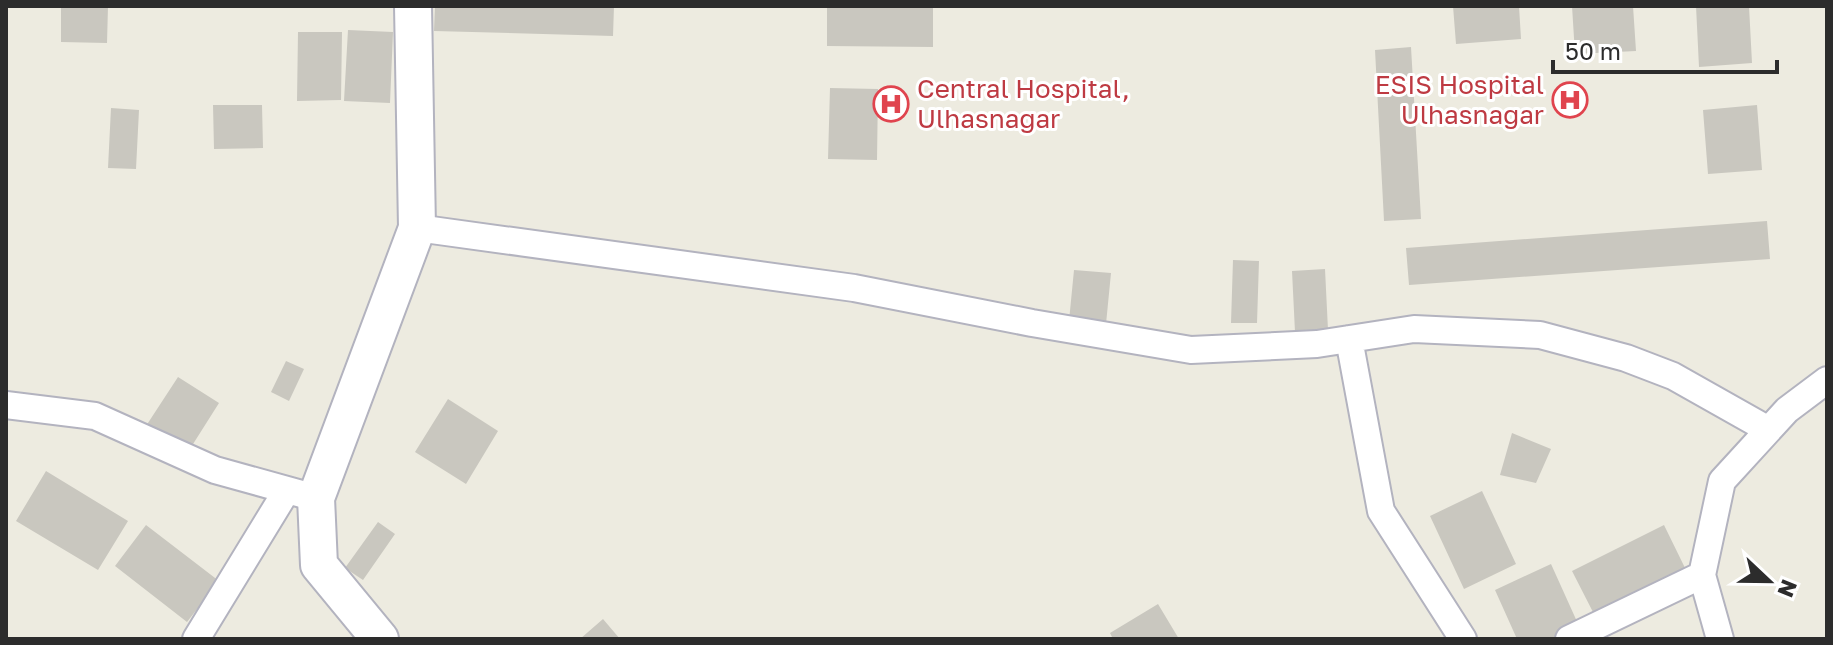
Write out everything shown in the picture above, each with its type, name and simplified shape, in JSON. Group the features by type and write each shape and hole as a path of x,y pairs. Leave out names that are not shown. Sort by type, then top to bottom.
{"street":[{"path":"196,639 301,494 417,228 413,6"},
{"path":"417,228 854,288 1191,350 1317,344 1414,329 1540,335 1626,358 1673,376 1767,429"},
{"path":"1349,339 1381,511 1463,639"},
{"path":"1720,639 1702,575 1722,481 1767,429 1827,380"},
{"path":"6,405 95,416 215,470 301,494"},
{"path":"301,494 319,565 380,639"},
{"path":"1569,639 1702,575"}],"building":[{"path":"61,6 108,6 107,43 61,42"},
{"path":"435,6 614,6 613,36 434,31"},
{"path":"827,6 933,6 933,47 827,46"},
{"path":"1453,6 1519,6 1521,39 1456,44"},
{"path":"1572,6 1633,6 1636,51 1575,54"},
{"path":"1696,6 1749,6 1752,63 1699,67"},
{"path":"348,30 393,32 390,103 344,101"},
{"path":"298,32 342,32 341,100 297,101"},
{"path":"1411,47 1421,219 1384,221 1375,50"},
{"path":"830,88 878,89 877,160 828,159"},
{"path":"213,105 262,105 263,148 214,149"},
{"path":"1757,105 1762,170 1708,174 1703,110"},
{"path":"111,108 139,110 136,169 108,168"},
{"path":"1767,221 1770,259 1409,285 1406,248"},
{"path":"1233,260 1259,261 1257,323 1231,323"},
{"path":"1325,269 1328,330 1295,332 1292,271"},
{"path":"1074,270 1111,273 1106,324 1069,321"},
{"path":"286,361 304,369 289,401 271,392"},
{"path":"178,377 219,403 188,452 146,426"},
{"path":"448,399 498,431 466,484 415,452"},
{"path":"1512,433 1551,449 1536,483 1500,475"},
{"path":"46,471 128,521 98,570 16,521"},
{"path":"1482,491 1516,564 1464,589 1430,516"},
{"path":"378,522 395,534 363,580 345,568"},
{"path":"146,525 219,581 187,622 115,566"},
{"path":"1664,525 1686,570 1595,616 1572,571"},
{"path":"1551,564 1579,626 1550,639 1517,639 1495,590"},
{"path":"1158,604 1179,639 1113,639 1110,633"},
{"path":"603,619 620,639 580,639"}],"place":[{"name":"ESIS Hospital Ulhasnagar","path":"1570,100"},
{"name":"Central Hospital, Ulhasnagar","path":"891,104"}]}
